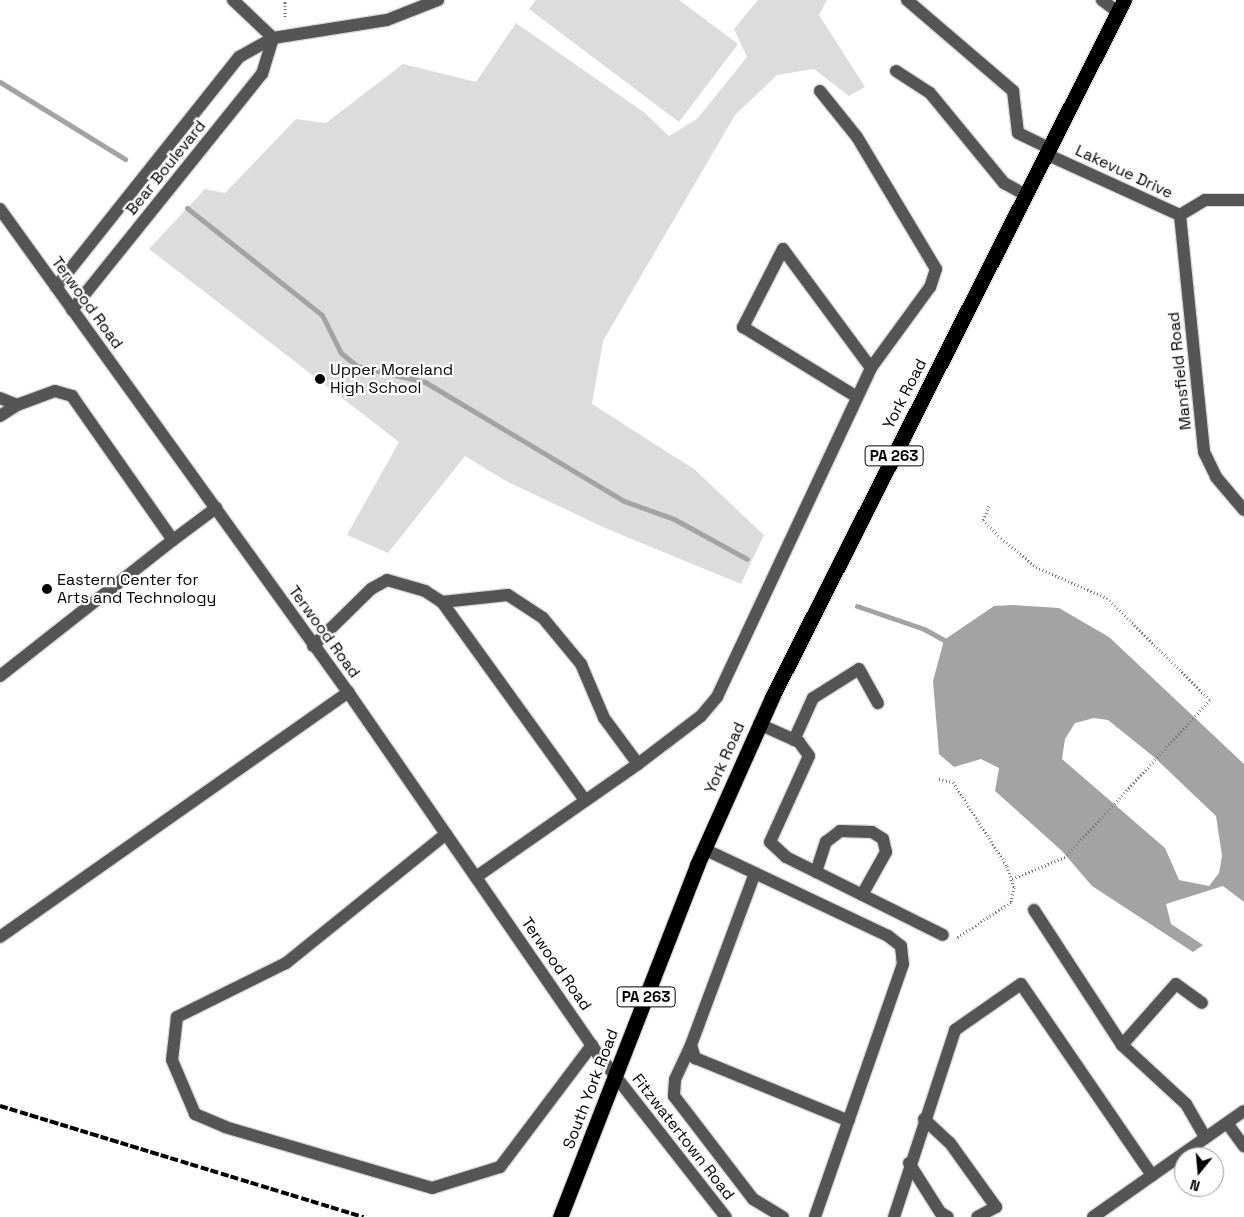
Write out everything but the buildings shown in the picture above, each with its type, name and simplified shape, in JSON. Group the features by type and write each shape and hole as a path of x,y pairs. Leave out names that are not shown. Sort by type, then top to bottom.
{"highway":[{"name":"York Road","path":"677,918 704,849 760,724 1121,6"},
{"name":"South York Road","path":"560,1217 677,918"}],"street":[{"path":"233,0 273,38"},
{"name":"Bear Boulevard","path":"56,287 239,57 273,38 387,20 438,0"},
{"name":"Lakevue Drive","path":"907,0 1013,91 1018,133 1048,151 1180,215 1205,200 1244,200"},
{"path":"1102,0 1121,6"},
{"name":"Bear Boulevard","path":"72,310 262,74 273,38"},
{"path":"896,71 930,93 998,177 1026,195"},
{"path":"476,877 638,764 701,716 718,697 871,368 930,288 936,268 858,137 820,91"},
{"name":"Terwood Road","path":"0,209 313,646 348,692 616,1078"},
{"name":"Mansfield Road","path":"1180,215 1204,452 1216,477 1244,510"},
{"path":"857,397 743,327 783,249 871,368"},
{"path":"0,416 17,405 55,391 72,396 173,540"},
{"path":"0,398 17,405"},
{"path":"0,676 216,508"},
{"path":"313,646 371,589 387,580 402,581 442,602 584,800"},
{"path":"442,602 508,595 543,618 581,664 604,718 638,764"},
{"path":"794,740 813,698 859,669 878,703"},
{"path":"0,937 348,692"},
{"path":"760,724 794,740 809,756 770,842 786,857 943,935"},
{"path":"816,872 826,842 840,831 872,832 882,840 886,852 862,895"},
{"path":"446,834 286,964 177,1017 172,1060 196,1114 225,1127 432,1188 500,1167 592,1045"},
{"path":"704,849 888,936 901,946 903,964 815,1217"},
{"path":"755,873 691,1045 675,1080 674,1096 753,1200 783,1217"},
{"path":"1034,910 1122,1045 1186,1104 1206,1138"},
{"path":"894,1217 909,1163 955,1030 1021,984 1152,1175"},
{"path":"1122,1045 1176,984 1202,1003"},
{"path":"691,1045 695,1058 848,1121"},
{"name":"Fitzwatertown Road","path":"616,1078 726,1217"},
{"path":"1093,1217 1244,1111"},
{"path":"924,1119 950,1143 996,1207 978,1217"},
{"path":"1227,1123 1244,1146"},
{"path":"909,1163 940,1212 948,1217"}],"path":[{"path":"284,17 285,0"},
{"path":"989,506 983,520 1002,538 1036,566 1107,598 1210,700 1116,805 1065,857 1012,879"},
{"path":"939,779 953,782 1012,879 1011,902 990,920 952,940 943,935"}],"shaded area":[{"path":"536,0 679,0 738,44 679,122 529,9"},
{"path":"758,0 827,0 819,15 865,87 849,96 814,69 777,75 735,115 603,341 592,404 694,469 764,535 741,584 605,528 504,480 465,456 388,553 347,535 399,442 149,249 205,189 225,193 296,119 326,123 403,64 476,82 516,23 645,113 669,136 697,119 747,57 734,29"},
{"path":"1013,605 1059,608 1109,637 1244,764 1244,902 1223,886 1166,904 1171,924 1203,945 1193,952 1092,886 1062,851 995,791 999,768 981,759 954,767 939,754 933,681 944,640 994,606","holes":["1094,718 1108,720 1154,757 1216,816 1222,856 1219,873 1209,886 1179,880 1165,848 1062,759 1065,739 1075,723"]}],"waterway":[{"path":"0,82 125,159"},
{"path":"187,208 322,315 341,353 357,366 425,382 624,501 674,519 747,559"},
{"path":"857,606 924,629 949,643"}],"railway":[{"path":"0,1106 363,1217"}],"place":[{"name":"Upper Moreland High School","path":"320,379"},
{"name":"Eastern Center for Arts and Technology","path":"47,589"}]}
